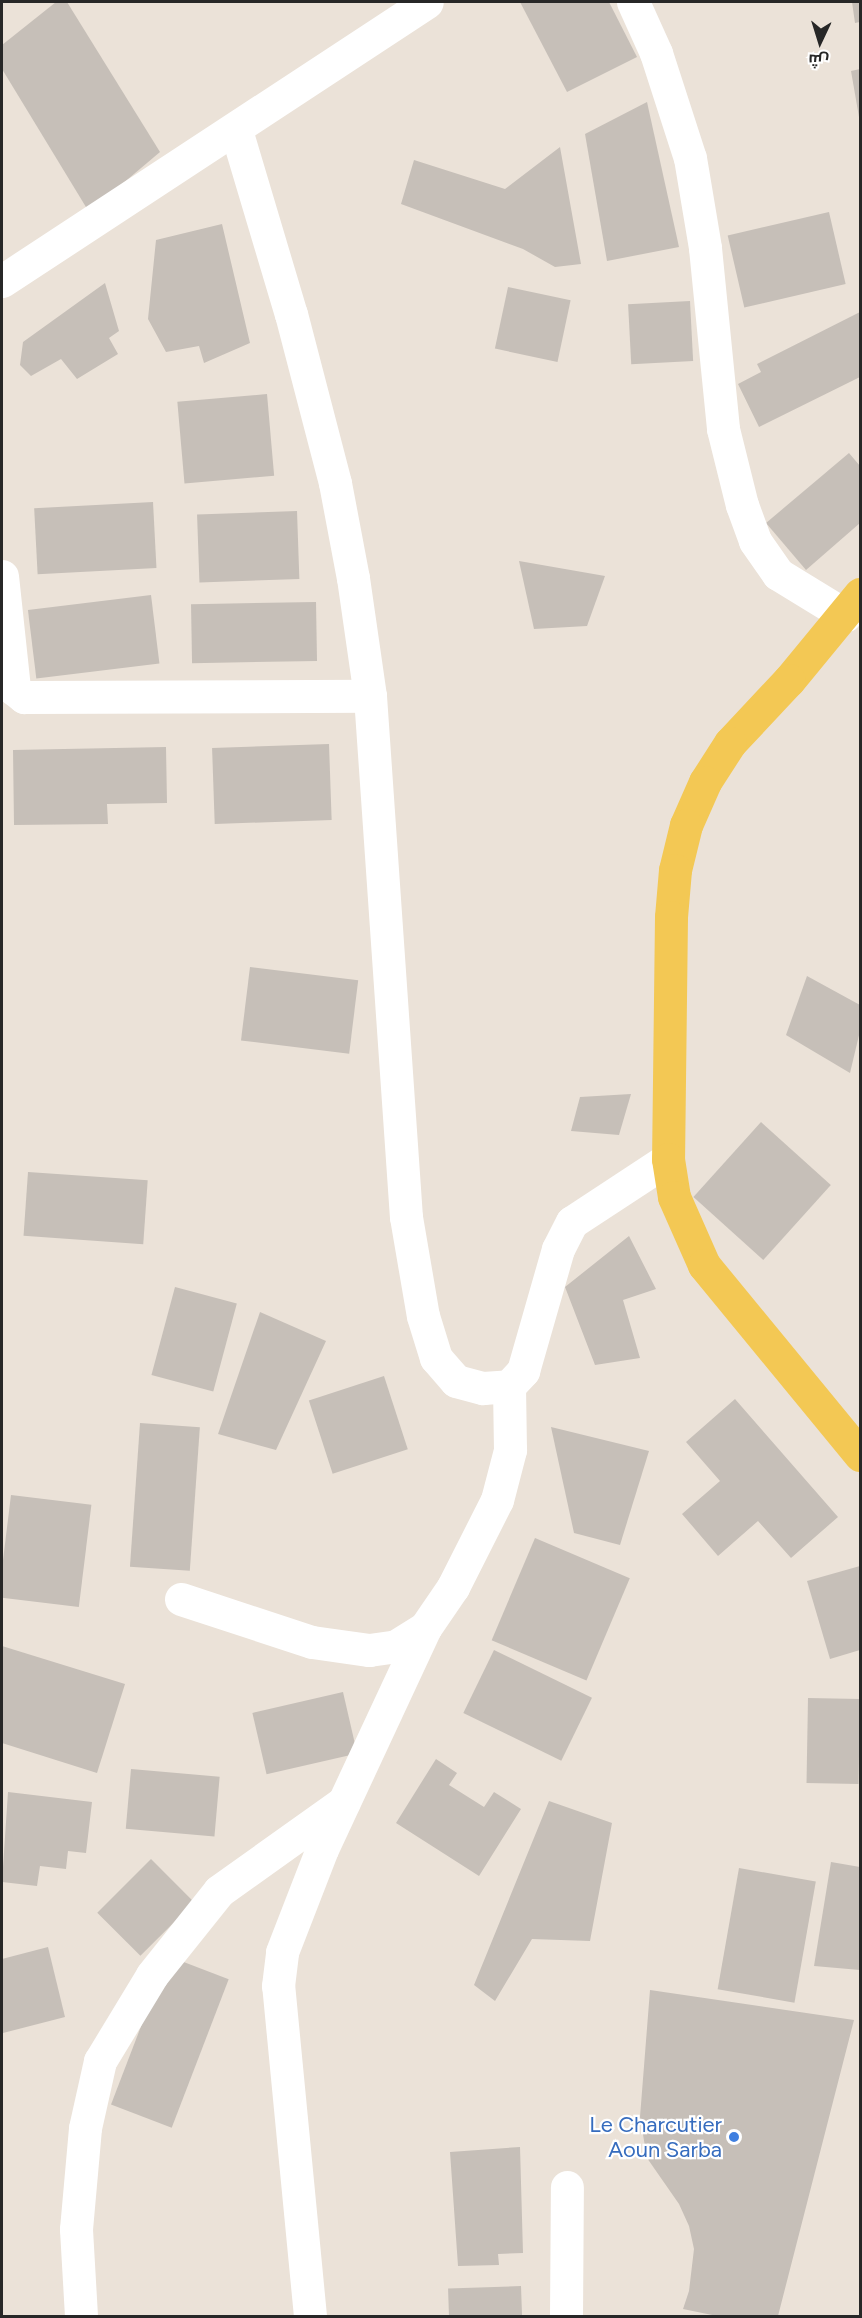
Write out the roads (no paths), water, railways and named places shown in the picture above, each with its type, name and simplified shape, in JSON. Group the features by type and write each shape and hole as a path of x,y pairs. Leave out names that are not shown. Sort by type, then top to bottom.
{"main road":[{"path":"853,604 730,743 705,782 686,825 675,870 670,916 668,1159 674,1197 704,1265 861,1455"}],"street":[{"path":"2,281 236,130 427,2"},
{"path":"633,2 656,53 690,158 705,248 721,419 742,505 755,541 778,574 853,604"},
{"path":"236,130 291,314 335,483 370,696 406,1217 415,1275 436,1358 456,1381 483,1388 509,1386 523,1371 558,1249 572,1222 668,1159"},
{"path":"2,576 14,689 24,697 370,696"},
{"path":"310,2316 278,1986 282,1952 296,1913 344,1802 425,1628 453,1587 497,1500 510,1450 509,1386"},
{"path":"181,1599 312,1642 369,1650 396,1646 425,1628"},
{"path":"81,2316 76,2229 85,2128 100,2061 152,1975 219,1891 344,1802"},
{"path":"566,2316 567,2187"}],"place":[{"name":"Le Charcutier Aoun Sarba","path":"734,2137"}]}
